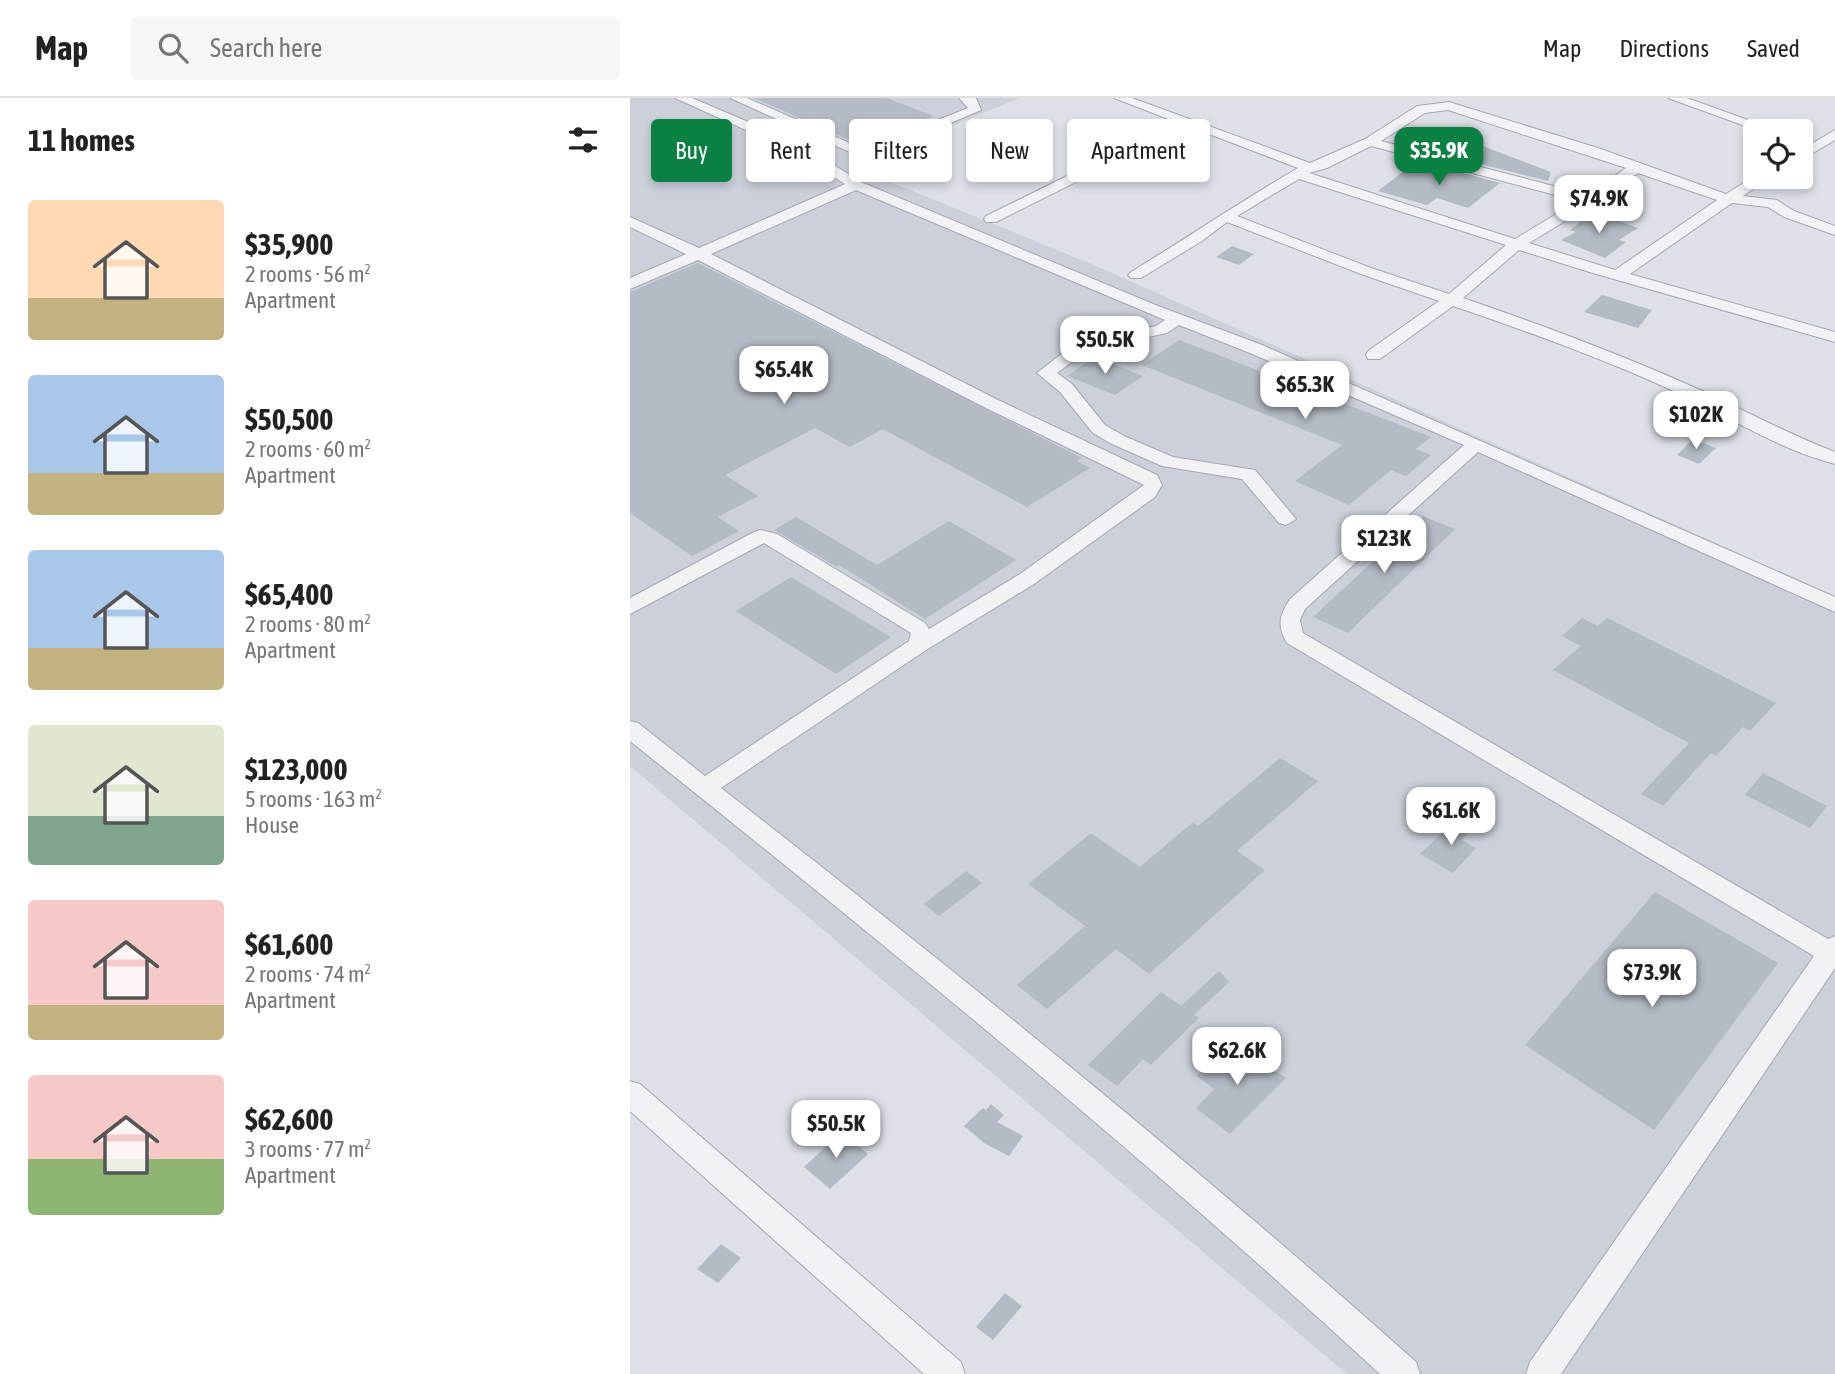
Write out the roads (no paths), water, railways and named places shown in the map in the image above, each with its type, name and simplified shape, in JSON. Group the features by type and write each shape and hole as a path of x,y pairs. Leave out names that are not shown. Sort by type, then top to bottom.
{"street":[{"path":"681,98 794,147 856,185 1177,319 1256,349 1835,605"},
{"path":"736,98 852,149 875,150 975,110 971,101 965,98"},
{"path":"1120,98 1179,119"},
{"path":"1159,111 1173,98"},
{"path":"1439,106 1453,98"},
{"path":"1674,98 1743,121"},
{"path":"1136,275 1303,170 1322,165 1370,142 1422,109 1439,106 1461,109 1726,198 1772,203 1789,214 1835,230"},
{"path":"1210,130 1241,140 1303,170 1518,243 1618,275 1835,337"},
{"path":"1813,149 1835,134"},
{"path":"1370,142 1590,200"},
{"path":"1813,146 1835,152"},
{"path":"1374,355 1451,300 1518,243 1590,200 1637,167"},
{"path":"991,219 1067,181"},
{"path":"630,284 856,185"},
{"path":"1618,275 1743,189"},
{"path":"1768,189 1772,203"},
{"path":"1227,217 1366,271 1523,324 1692,393 1784,439 1835,458"},
{"path":"630,221 698,253 907,362 1150,479 1153,485 1148,494 1027,579 918,645 704,788"},
{"path":"1177,319 1161,330 1083,346 1046,373 1066,388 1099,429 1169,462 1248,474 1286,519"},
{"path":"1476,444 1297,604 1289,615 1290,631 1294,638 1833,950 1542,1374"},
{"path":"630,607 761,536 770,538 918,628 922,634 918,645"},
{"path":"630,729 957,987 1282,1261 1404,1374"},
{"path":"630,1093 949,1374"}]}
